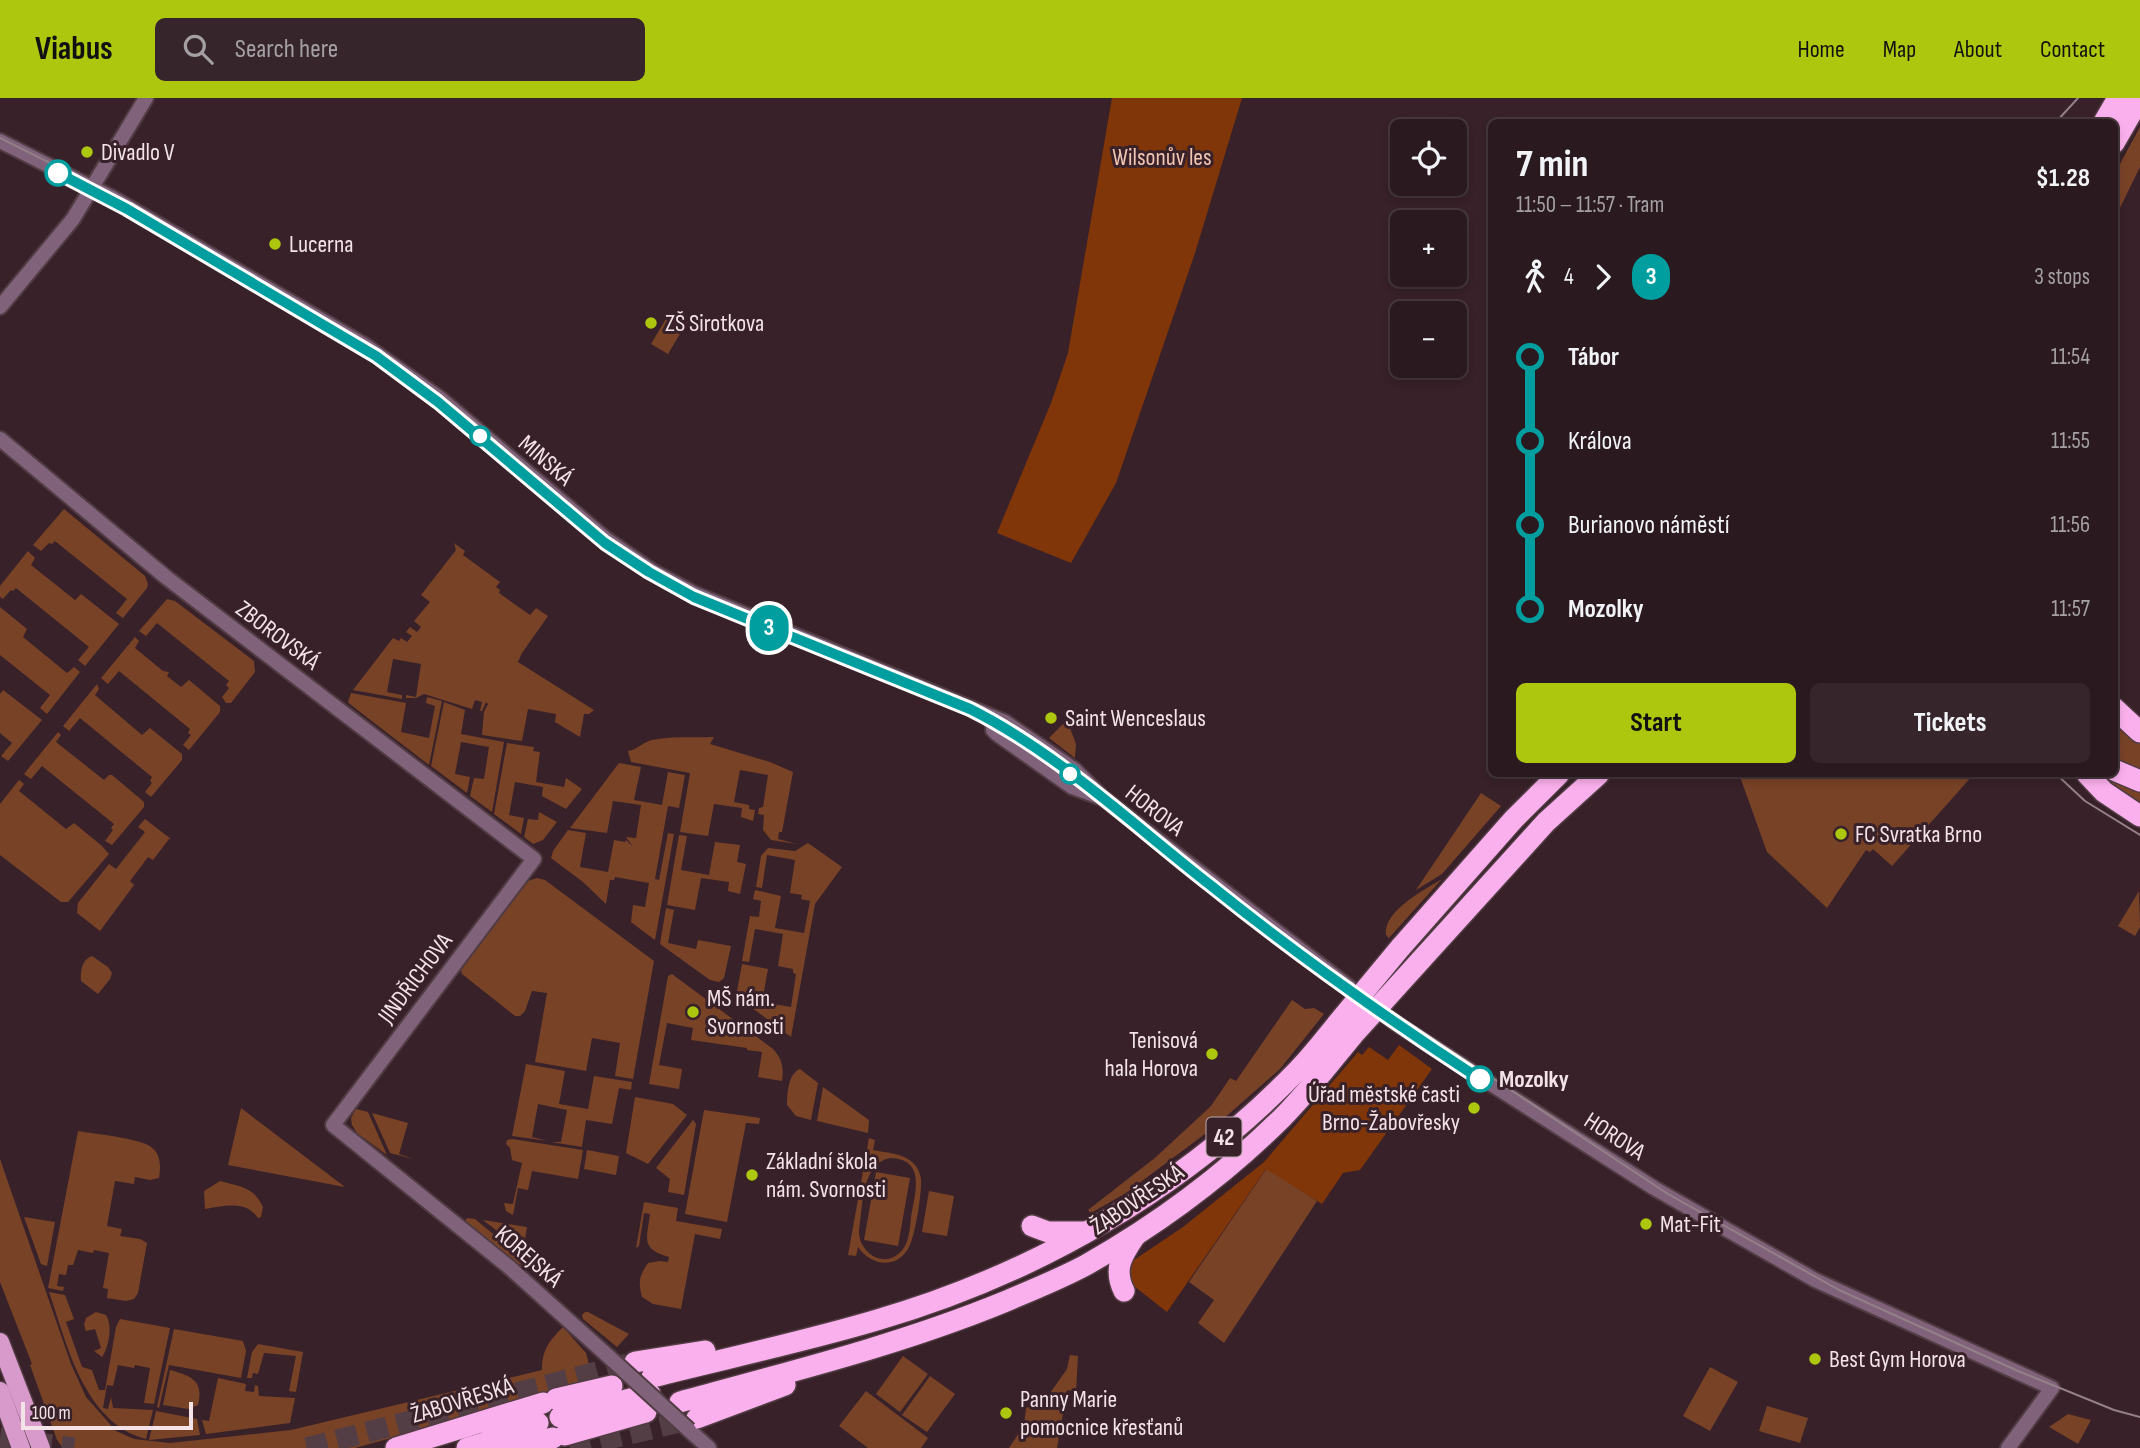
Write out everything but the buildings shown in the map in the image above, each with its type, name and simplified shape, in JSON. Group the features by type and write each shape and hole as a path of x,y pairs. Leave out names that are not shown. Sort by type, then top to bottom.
{"highway":[{"path":"2106,119 2118,98"},
{"path":"2118,136 2140,98"},
{"path":"2118,712 2140,732"},
{"name":"ŽABOVŘESKÁ","path":"680,1402 884,1344 982,1311 1086,1265 1200,1190 1265,1133 1315,1082 1345,1029 1401,948 1513,820 1556,777"},
{"name":"ŽABOVŘESKÁ","path":"649,1394 808,1338 879,1320 952,1294 1033,1261 1093,1231 1170,1180 1240,1125 1420,961 1546,821 1596,777"},
{"path":"2090,777 2104,792 2140,816"},
{"path":"1032,1226 1048,1232 1093,1231"},
{"path":"1124,1291 1117,1272 1136,1234"},
{"name":"42","path":"635,1362 808,1338"},
{"name":"42","path":"693,1424 884,1344"},
{"name":"42","path":"511,1448 612,1386"},
{"name":"42","path":"467,1448 555,1419 649,1394"},
{"name":"42","path":"404,1446 555,1419"}],"main road":[{"path":"0,1342 41,1448"},
{"path":"0,1391 21,1448"}],"street":[{"path":"0,307 74,219 146,98"},
{"name":"MINSKÁ","path":"0,141 92,187 347,334 414,378 587,525 652,570 693,593 975,709 994,720 1005,722 1075,770 1091,785"},
{"name":"ZBOROVSKÁ","path":"0,439 167,578 534,859"},
{"path":"994,720 993,730 997,734 1072,787 1103,798"},
{"name":"HOROVA","path":"1091,785 1103,798 1273,931 1397,1024 1654,1188 1815,1280 2052,1388 2008,1448"},
{"name":"JINDŘICHOVA","path":"333,1125 534,859"},
{"name":"KOREJSKÁ","path":"333,1125 509,1267 649,1394 693,1424 709,1448"}],"shaded area":[{"path":"2140,127 2140,167 2118,212 2118,168"},
{"path":"670,312 687,322 668,354 651,344"},
{"path":"64,509 145,576 147,588 123,618 116,613 127,599 55,541 41,551 33,545"},
{"path":"454,543 465,551 463,555 500,582 496,587 500,590 499,593 530,615 536,608 548,616 518,662 594,710 584,714 580,737 555,722 556,714 528,709 522,741 482,735 484,712 488,704 486,702 480,711 482,702 475,700 472,709 424,694 416,698 406,698 406,695 416,697 421,664 393,659 387,692 402,695 402,699 353,690 393,638 399,641 401,638 407,642 412,636 406,632 410,627 417,632 421,627 414,621 430,602 421,595 456,550"},
{"path":"28,551 35,558 31,565 75,600 81,594 119,624 85,666 78,660 89,647 16,588 3,599 0,597 0,586"},
{"path":"167,599 175,601 254,661 255,672 231,703 226,703 222,697 229,688 226,685 229,681 157,623 146,636 139,631"},
{"path":"0,607 27,629 23,637 67,673 74,667 80,672 47,714 40,708 50,695 0,655"},
{"path":"135,637 139,641 135,648 163,671 169,672 167,676 181,687 189,680 220,706 220,712 189,750 183,745 191,735 188,733 190,729 119,671 108,684 101,678"},
{"path":"97,684 99,689 95,695 142,735 150,728 182,754 182,760 151,797 145,792 152,783 152,777 80,718 69,731 63,726"},
{"path":"3,690 42,720 8,761 1,756 12,743 0,733 0,694"},
{"path":"351,693 406,703 401,732 429,738 435,706 426,703 427,697 442,701 429,765 351,705 348,702"},
{"path":"444,702 465,710 461,734 504,742 492,812 470,796 474,778 484,779 489,747 461,742 455,774 470,777 467,793 431,766"},
{"path":"1067,720 1076,744 1075,758 1049,738"},
{"path":"2118,721 2140,740 2140,769 2125,764 2140,789 2140,808 2099,777 2118,777"},
{"path":"58,732 61,735 56,742 104,780 112,775 144,802 144,807 112,845 105,841 114,824 42,766 31,779 24,774"},
{"path":"714,737 710,744 770,762 793,772 782,832 779,832 778,839 797,844 771,840 763,830 764,815 758,814 759,808 763,807 768,775 740,770 734,802 749,805 749,809 755,810 753,821 741,817 742,808 714,804 708,836 680,832 690,773 631,762 628,751 660,739"},
{"path":"507,743 534,747 533,751 540,752 536,782 564,787 566,778 582,789 566,809 542,796 543,787 515,782 509,815 524,818 521,834 494,814"},
{"path":"619,763 641,767 634,800 662,805 668,772 685,775 679,808 668,806 655,879 659,880 668,833 674,834 655,940 631,922 633,905 645,907 649,883 615,877 610,880 606,904 583,882 551,858 568,830 586,833 580,867 608,872 614,840 626,840 633,847 626,837 636,838 641,805 613,801 607,833 570,828"},
{"name":"FC Svratka Brno","path":"1740,777 1971,777 1892,866 1873,849 1870,852 1866,850 1827,908 1767,852"},
{"path":"19,780 24,784 19,791 66,829 74,823 109,854 68,902 61,902 0,855 0,804"},
{"path":"1481,793 1501,806 1442,874 1416,890"},
{"path":"539,812 557,822 543,840 533,844 524,837 528,819 538,820"},
{"path":"145,819 171,839 153,860 148,857 130,881 134,885 100,931 77,913 78,903 109,864 116,869 145,832 138,827"},
{"path":"679,835 687,836 681,870 709,875 715,842 740,845 737,862 746,864 740,894 728,891 729,882 701,878 695,910 667,905"},
{"path":"808,843 842,867 815,904 791,1037 739,998 737,991 742,964 768,969 762,1002 791,1007 796,974 793,969 778,966 783,934 755,929 749,962 742,961 750,916 759,917 761,901 753,899 755,890 781,896 775,928 804,933 810,901 801,899 802,895 790,893 795,860 767,855 762,888 756,887 761,856 768,848 795,851"},
{"path":"537,878 545,880 654,961 633,1079 615,1076 620,1043 592,1038 586,1071 535,1062 547,993 532,991 525,1011 520,1016 515,1016 462,974 461,970 528,881"},
{"path":"1442,879 1389,938 1386,935 1387,926 1398,910"},
{"path":"2139,891 2140,927 2135,936 2118,926"},
{"path":"666,908 674,910 668,943 696,949 698,940 731,946 724,978 719,982 710,980 660,944"},
{"path":"92,956 112,973 98,994 81,981 84,963"},
{"path":"672,974 773,1049 782,1063 782,1081 758,1077 762,1052 691,1040 693,1028 667,1023 659,1065 682,1069 679,1089 649,1084 668,976"},
{"path":"1292,1000 1305,1009 1314,1008 1324,1014 1280,1069 1213,1128 1126,1193 1091,1213 1088,1210 1156,1157 1211,1106 1230,1078 1236,1081"},
{"path":"526,1064 565,1071 559,1104 588,1109 594,1076 632,1082 631,1090 619,1088 612,1124 586,1120 582,1147 551,1142 561,1142 567,1110 538,1104 532,1137 548,1141 512,1136"},
{"path":"800,1069 818,1083 811,1120 796,1116 787,1105 791,1079"},
{"path":"823,1087 869,1120 868,1133 817,1121"},
{"path":"635,1097 673,1104 687,1115 648,1164 626,1153"},
{"path":"241,1108 345,1187 228,1165"},
{"path":"356,1109 368,1112 387,1155 357,1133 351,1118"},
{"path":"704,1110 760,1118 759,1124 746,1123 727,1222 685,1214"},
{"path":"372,1113 408,1123 399,1154 414,1159 390,1153"},
{"path":"693,1120 696,1124 684,1195 668,1192 670,1179 656,1168"},
{"path":"78,1131 137,1141 151,1147 158,1157 159,1178 150,1180 135,1177 134,1184 115,1181 107,1226 122,1229 120,1236 140,1239 147,1243 138,1293 134,1299 126,1301 107,1298 108,1289 103,1288 109,1253 94,1250 93,1253 78,1250 73,1265 68,1265 66,1275 59,1274 57,1286 64,1287 63,1291 48,1288"},
{"path":"869,1138 875,1140 873,1150 900,1156 917,1167 921,1179 918,1215 908,1249 896,1260 883,1263 876,1261 858,1247 856,1256 848,1255","holes":["890,1158 909,1164 916,1179 909,1234 903,1249 889,1259 882,1259 868,1252 860,1239 865,1187 873,1168 881,1162"]},
{"path":"507,1140 583,1150 578,1179 532,1171 528,1190 518,1188 513,1215 506,1211 504,1203 513,1204 522,1163 512,1160 510,1148 506,1144"},
{"path":"587,1150 619,1156 616,1175 584,1169"},
{"path":"0,1159 71,1364 86,1397 116,1431 134,1439 170,1443 291,1430 542,1370 547,1346 563,1327 586,1353 594,1382 355,1448 63,1448 57,1440 30,1365 32,1364 0,1282"},
{"path":"1267,1168 1317,1201 1224,1343 1198,1323 1214,1300 1189,1282"},
{"path":"876,1172 910,1178 898,1246 864,1240"},
{"path":"220,1181 251,1191 263,1207 261,1217 258,1218 241,1206 205,1209 204,1191"},
{"path":"929,1191 954,1196 947,1236 922,1232"},
{"path":"644,1202 678,1208 676,1221 722,1229 720,1239 695,1234 681,1309 653,1304 642,1297 640,1279 648,1263 668,1262 669,1257 649,1246 647,1236 650,1214 644,1213 639,1246 636,1248"},
{"path":"24,1217 55,1222 47,1266 41,1264"},
{"path":"467,1218 475,1219 515,1252 526,1266 516,1263 465,1221"},
{"path":"483,1220 527,1227 523,1251"},
{"path":"49,1292 65,1295 74,1319 66,1322 82,1367 92,1370 99,1390 105,1390 116,1327 120,1319 170,1328 154,1404 144,1403 150,1368 118,1365 113,1386 107,1385 103,1408 108,1409 111,1397 113,1408 153,1410 146,1439 125,1430 107,1417 93,1399 71,1357"},
{"path":"96,1312 106,1315 110,1330 102,1357 94,1351 101,1348 95,1329 86,1331 84,1325 86,1318"},
{"path":"585,1312 629,1334 617,1347 583,1319"},
{"path":"174,1329 243,1341 246,1351 241,1378 169,1365 159,1408 157,1407"},
{"path":"258,1344 303,1352 296,1392 289,1391 296,1356 264,1353 258,1374 253,1373 252,1378 247,1378 252,1352"},
{"path":"1070,1355 1078,1356 1076,1392 1067,1390 1057,1448 1009,1448 1024,1425 1026,1408 1048,1396 1067,1369"},
{"path":"903,1356 928,1374 900,1412 876,1394"},
{"path":"1710,1367 1738,1382 1710,1431 1683,1416"},
{"path":"170,1370 194,1380 199,1390 198,1405 188,1409 163,1405"},
{"path":"930,1376 955,1394 927,1432 902,1415"},
{"path":"218,1378 246,1384 245,1391 254,1392 255,1385 258,1386 259,1396 295,1398 290,1423 206,1434 202,1420 209,1421"},
{"path":"866,1391 928,1438 921,1448 868,1448 839,1426"},
{"path":"1767,1406 1808,1418 1800,1443 1759,1431"},
{"path":"156,1411 197,1419 200,1435 149,1440"},
{"path":"2068,1414 2091,1420 2078,1444 2049,1427"}],"green space":[{"name":"Wilsonův les","path":"1112,98 1242,98 1195,253 1116,483 1071,563 997,533 1051,403 1068,353"},
{"path":"1399,1045 1432,1069 1360,1170 1343,1173 1322,1204 1266,1169 1167,1312 1130,1283 1128,1278 1131,1262 1183,1227 1264,1162 1358,1052 1362,1055 1369,1047 1388,1060"}],"tunnel":[{"path":"307,1448 635,1362"},
{"path":"570,1448 697,1418"},
{"path":"0,1438 74,1448"}],"tram line":[{"path":"2059,119 2078,98"},
{"path":"0,138 94,185 388,356 466,415 604,535 653,568 696,590 973,704 1005,722 1075,770 1275,928 1355,987 1668,1194 1839,1290 2018,1371 2114,1410 2140,1417"},
{"name":"3","path":"58,173 127,209 376,356 438,402 605,543 649,572 694,597 970,709 1002,726 1089,788 1207,883 1339,983 1480,1079"},
{"path":"2059,777 2085,801 2140,835"}],"place":[{"name":"Divadlo V","path":"87,152"},
{"name":"Lucerna","path":"275,244"},
{"name":"ZŠ Sirotkova","path":"651,323"},
{"name":"Saint Wenceslaus","path":"1051,718"},
{"name":"FC Svratka Brno","path":"1841,834"},
{"name":"MŠ nám. Svornosti","path":"693,1012"},
{"name":"Tenisová hala Horova","path":"1212,1054"},
{"name":"Mozolky","path":"1480,1079"},
{"name":"Úřad městské časti Brno-Žabovřesky","path":"1474,1108"},
{"name":"Základní škola nám. Svornosti","path":"752,1175"},
{"name":"Mat-Fit","path":"1646,1224"},
{"name":"Best Gym Horova","path":"1815,1359"},
{"name":"Panny Marie pomocnice křesťanů","path":"1006,1413"}]}
